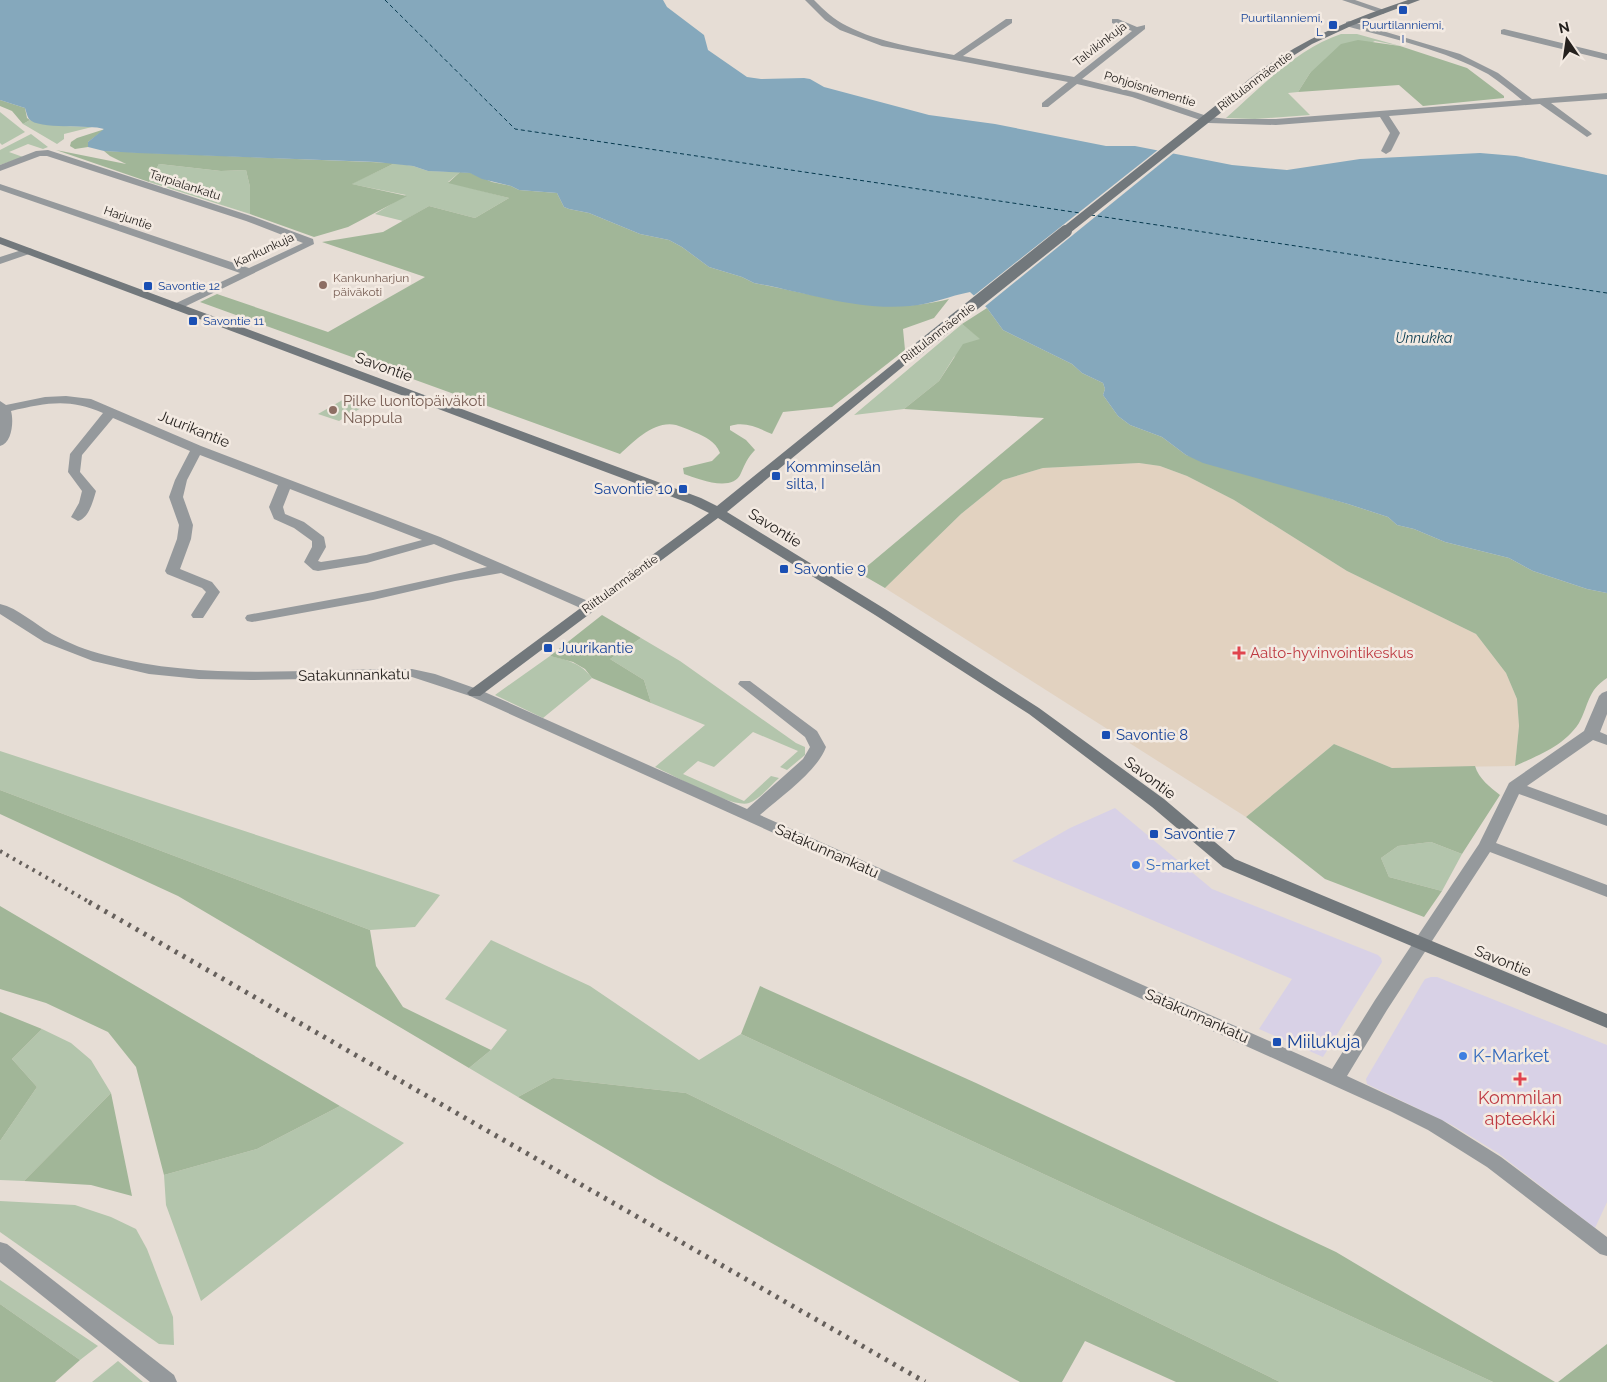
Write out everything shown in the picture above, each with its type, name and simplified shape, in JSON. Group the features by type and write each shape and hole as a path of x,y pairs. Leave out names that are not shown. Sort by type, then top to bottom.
{"street":[{"name":"Pohjoisniementie","path":"809,0 842,28 885,44 1074,80 1135,95 1208,120 1276,122 1607,96"},
{"path":"1346,0 1383,11"},
{"name":"Riittulanmäentie","path":"475,693 718,512 913,353 1281,60 1309,42 1349,24 1416,0"},
{"path":"955,58 1008,21"},
{"name":"Talvikinkuja","path":"1045,105 1140,29 1114,21"},
{"path":"1349,24 1469,62 1492,73 1530,102"},
{"path":"1504,32 1607,57"},
{"path":"1542,101 1587,134"},
{"path":"1383,114 1395,133 1386,151"},
{"name":"Tarpialankatu","path":"0,168 39,153 48,152 250,219 307,240 309,244"},
{"name":"Harjuntie","path":"0,187 249,272"},
{"name":"Savontie","path":"0,240 696,501 718,512 880,612 1034,711 1158,803 1229,863 1421,945 1607,1021"},
{"name":"Kankunkuja","path":"176,307 309,244"},
{"path":"0,261 28,251"},
{"name":"Juurikantie","path":"2,407 68,399 87,402 197,449 435,540 590,607"},
{"path":"0,442 6,427 7,416 2,407"},
{"path":"78,517 89,491 74,472 76,454 111,412"},
{"path":"197,449 181,480 176,496 186,525 184,539 172,572 207,586 213,592 198,615"},
{"path":"286,482 276,506 279,516 299,525 319,540 319,547 311,562 318,567 367,559 405,550 435,540"},
{"path":"252,618 373,596 455,577 503,569"},
{"name":"Satakunnankatu","path":"0,608 19,622 50,640 88,655 136,669 184,675 238,677 412,673 430,677 475,693 1435,1124 1466,1143 1542,1197 1607,1248"},
{"path":"745,684 812,734 818,747 815,755 809,762 748,816"},
{"path":"1336,1078 1487,845 1516,787 1599,737 1607,696"},
{"path":"1516,787 1607,821"},
{"path":"1487,845 1607,891"},
{"path":"0,1250 166,1382"}],"shaded area":[{"name":"Aalto-hyvinvointikeskus","path":"1139,463 1160,466 1187,476 1234,500 1347,571 1476,634 1506,673 1517,699 1519,726 1515,766 1392,768 1334,744 1246,817 885,588 961,514 1003,480 1043,468"},
{"path":"1115,808 1212,889 1378,955 1381,958 1382,962 1323,1057 1259,1029 1292,979 1012,861 1070,828"},
{"path":"1431,977 1437,977 1607,1045 1607,1202 1595,1228 1498,1153 1452,1125 1367,1084 1366,1079 1423,982"}],"green space":[{"path":"1341,34 1357,34 1400,46 1375,41 1310,73 1298,92 1288,93 1310,115 1255,119 1226,118 1265,82 1294,59 1309,49"},
{"path":"1358,40 1400,46 1467,68 1504,96 1504,98 1423,106 1399,85 1298,92 1310,73 1341,44"},
{"path":"0,100 25,108 27,118 30,120 23,124 12,111 0,106"},
{"path":"0,112 25,132 2,145 0,143"},
{"path":"30,120 63,126 92,127 64,134 64,139 57,144 23,124"},
{"path":"105,129 88,142 88,147 75,149 70,146 71,142 77,138"},
{"path":"31,134 48,147 43,149 28,144 9,152 23,157 0,165 0,150"},
{"path":"56,150 126,164 104,151 395,163 352,184 407,196 348,227 314,237 250,214 250,187 246,170 221,171 159,164 149,182"},
{"path":"395,163 428,171 460,172 448,182 509,198 475,218 429,206 403,221 375,214 406,195 351,184"},
{"path":"159,164 221,171 246,170 250,187 250,214 149,182"},
{"path":"460,172 471,173 519,190 557,193 564,207 589,213 640,234 669,240 709,267 742,277 754,283 827,298 874,305 924,304 949,299 934,318 903,329 905,350 832,407 783,412 772,434 741,424 730,426 730,430 746,440 755,450 748,458 737,479 723,483 706,481 684,474 683,468 712,461 720,453 716,445 710,440 679,426 668,424 653,429 638,438 620,454 200,302 217,294 328,332 425,277 322,242 383,232 429,206 475,218 509,198 448,183"},
{"path":"987,308 1003,330 1072,364 1082,373 1103,383 1105,389 1103,395 1118,416 1130,425 1162,437 1186,455 1388,517 1397,525 1414,529 1445,542 1509,558 1533,571 1587,589 1607,593 1607,678 1592,693 1579,723 1558,744 1542,754 1515,766 1519,726 1517,699 1506,673 1476,634 1347,571 1234,500 1187,476 1160,466 1139,463 1043,468 1003,480 961,514 885,588 859,573 1044,418 904,409 939,381 963,344 980,339 962,324"},
{"path":"962,324 981,339 954,357 939,381 904,409 854,415"},
{"path":"353,394 373,401 339,421 318,414"},
{"path":"602,615 641,638 610,659 644,680 651,703 592,678 585,669 573,662 550,656"},
{"path":"641,638 680,661 796,743 805,747 805,755 787,770 780,767 798,751 753,732 714,767 698,761 683,774 744,801 771,776 779,778 753,801 741,804 717,796 655,767 705,725 651,703 644,680 610,659"},
{"path":"550,656 578,666 592,678 543,718 495,695"},
{"path":"1334,744 1392,768 1475,766 1482,779 1500,795 1462,854 1431,842 1398,846 1381,858 1389,877 1442,891 1424,917 1325,879 1246,817"},
{"path":"0,751 440,895 415,927 370,930 0,790"},
{"path":"0,790 370,930 376,966 403,1007 491,1050 469,1068 178,896 0,814"},
{"path":"1431,842 1462,854 1442,891 1389,877 1381,858 1398,846"},
{"path":"0,906 340,1106 257,1149 164,1175 136,1067 108,1032 46,1003 0,989"},
{"path":"491,940 590,986 699,1060 741,1034 1493,1382 1280,1382 686,1093 553,1078 518,1097 469,1068 491,1050 507,1030 445,999"},
{"path":"760,986 976,1083 1336,1252 1555,1382 1493,1382 741,1034"},
{"path":"0,1012 42,1029 12,1059 37,1087 0,1141"},
{"path":"42,1029 71,1043 91,1060 111,1093 24,1181 0,1180 0,1141 37,1087 12,1059"},
{"path":"553,1078 686,1093 1280,1382 1176,1382 1085,1341 1062,1382 1020,1382 659,1180 518,1097"},
{"path":"111,1093 132,1196 91,1185 24,1181"},
{"path":"340,1106 404,1143 201,1301 166,1205 164,1175 257,1149"},
{"path":"0,1201 75,1205 111,1217 136,1229 147,1249 173,1317 174,1345 159,1344 0,1232"},
{"path":"0,1280 98,1346 80,1360 0,1304"},
{"path":"0,1304 80,1360 55,1382 0,1382"},
{"path":"1607,1344 1607,1382 1558,1382"},
{"path":"118,1361 143,1382 92,1382"}],"water":[{"name":"Unnukka","path":"0,0 663,0 667,7 704,35 708,50 747,77 761,79 810,79 824,87 929,115 995,124 1106,146 1135,146 1232,165 1287,170 1360,159 1480,153 1516,156 1607,175 1607,593 1587,589 1533,571 1509,558 1445,542 1414,529 1397,525 1388,517 1203,463 1186,455 1162,437 1130,425 1118,416 1103,395 1105,389 1103,383 1082,373 1072,364 1003,330 987,308 970,292 918,305 890,307 831,300 754,283 742,277 709,267 669,240 640,234 589,213 564,207 557,193 519,190 511,186 482,179 470,173 428,171 413,166 376,162 137,153 104,151 88,147 88,142 104,129 53,126 34,122 29,119 25,108 0,100"}],"pier":[{"path":"1159,149 1175,152 983,308 972,297"}],"ferry route":[{"path":"385,0 515,129 1080,213"},
{"path":"1091,215 1607,293"}],"railway":[{"path":"0,851 91,903"},
{"path":"89,902 925,1382"}],"place":[{"name":"Puurtilanniemi, I","path":"1403,10"},
{"name":"Puurtilanniemi, L","path":"1333,25"},
{"name":"Kankunharjun päiväkoti","path":"323,285"},
{"name":"Savontie 12","path":"148,286"},
{"name":"Savontie 11","path":"193,321"},
{"name":"Pilke luontopäiväkoti Nappula","path":"333,410"},
{"name":"Komminselän silta, I","path":"776,476"},
{"name":"Savontie 10","path":"683,489"},
{"name":"Savontie 9","path":"784,569"},
{"name":"Juurikantie","path":"548,648"},
{"name":"Aalto-hyvinvointikeskus","path":"1239,653"},
{"name":"Savontie 8","path":"1106,735"},
{"name":"Savontie 7","path":"1154,834"},
{"name":"S-market","path":"1136,865"},
{"name":"Miilukuja","path":"1277,1042"},
{"name":"K-Market","path":"1463,1056"},
{"name":"Kommilan apteekki","path":"1520,1079"}]}
